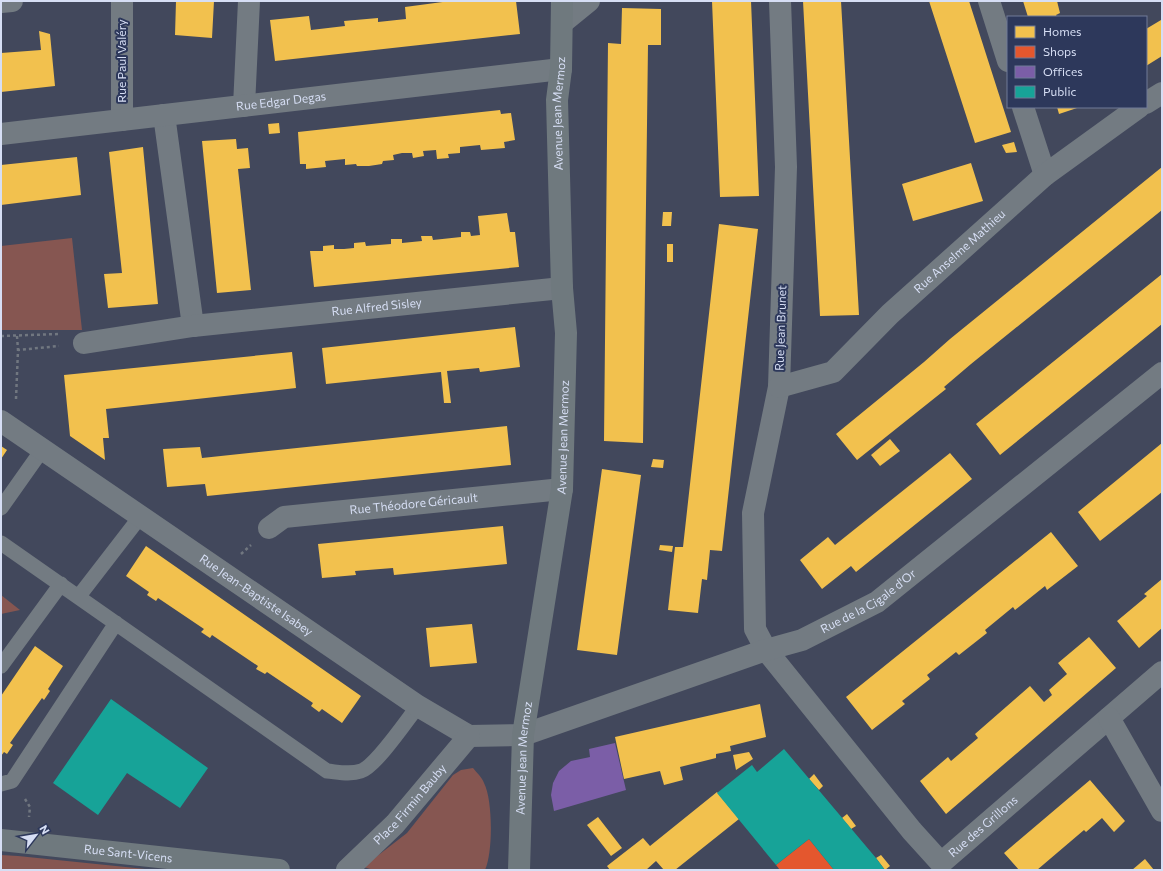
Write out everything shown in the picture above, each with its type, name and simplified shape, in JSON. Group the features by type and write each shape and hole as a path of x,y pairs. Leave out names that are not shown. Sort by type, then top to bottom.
{"street":[{"path":"1,2 12,1"},
{"name":"Rue Paul Valéry","path":"122,1 122,120"},
{"path":"244,106 249,1"},
{"name":"Avenue Jean Mermoz","path":"519,870 523,735 562,489 566,333 562,288 557,100 561,69 562,1"},
{"path":"562,23 590,1"},
{"name":"Rue Jean Brunet","path":"766,650 755,629 753,513 779,387 786,167 780,1"},
{"path":"989,1 1007,58"},
{"name":"Rue Edgar Degas","path":"1,134 561,69"},
{"path":"1147,102 1162,93"},
{"path":"1023,108 1045,176"},
{"name":"Rue Anselme Mathieu","path":"779,387 833,372 890,314 1045,176 1138,108"},
{"path":"164,115 192,326"},
{"name":"Rue Alfred Sisley","path":"84,343 192,326 562,288"},
{"name":"Rue de la Cigale d'Or","path":"523,735 766,650 802,640 877,602 1162,373"},
{"name":"Rue Jean-Baptiste Isabey","path":"1,421 418,706 469,736"},
{"name":"Rue Théodore Géricault","path":"269,528 284,518 562,489"},
{"name":"Rue des Grillons","path":"766,650 907,825 946,867 1109,718 1162,672"},
{"path":"1109,718 1162,811"},
{"path":"469,736 523,735"},
{"name":"Place Firmin Bauby","path":"347,870 395,824 469,736"},
{"name":"Rue Sant-Vicens","path":"1,840 279,870"}],"lane":[{"path":"1,508 42,450"},
{"path":"80,596 140,517"},
{"path":"1,542 60,584 80,596 116,623 327,771 346,774 362,771 374,762 418,706"},
{"path":"1,666 60,584"},
{"path":"1,784 12,781 116,623"}],"path":[{"path":"1,336 59,334 60,346"},
{"path":"17,336 18,396"},
{"path":"18,350 84,343"}],"shaded area":[{"path":"72,238 82,330 1,330 1,246"},
{"path":"1,595 20,610 1,614"},
{"path":"473,768 483,781 489,801 491,839 488,862 485,870 374,870 363,867 407,833 453,775 461,770"},
{"path":"1,855 18,856 155,870 1,870"}],"building: Homes":[{"path":"176,1 214,1 212,38 175,35"},
{"path":"450,1 516,1 520,34 275,61 270,20 309,16 311,30 345,26 344,21 378,18 378,22 406,19 405,7"},
{"path":"712,1 751,1 759,196 720,197"},
{"path":"803,1 841,1 859,315 820,316"},
{"path":"929,1 969,1 1011,132 975,143"},
{"path":"1023,1 1057,1 1060,13 1056,16 1028,16"},
{"path":"622,8 661,9 661,45 648,45 643,443 604,441 608,43 621,44"},
{"path":"1161,20 1162,56 1147,65 1147,28"},
{"path":"39,31 50,34 55,86 1,92 1,53 41,50"},
{"path":"1057,108 1077,108 1059,114"},
{"path":"500,110 501,114 511,113 515,140 504,142 505,148 481,150 480,145 460,147 460,153 448,154 449,158 437,159 436,150 423,151 424,156 413,158 412,153 402,153 393,155 394,160 383,161 382,164 369,166 357,166 356,164 345,165 345,159 325,161 326,167 306,169 306,164 300,164 298,132"},
{"path":"279,123 280,133 269,134 268,124"},
{"path":"236,139 237,149 248,148 250,168 238,169 251,290 217,293 202,141"},
{"path":"1014,142 1017,152 1006,153 1002,145"},
{"path":"143,147 158,304 108,308 104,274 122,273 109,152"},
{"path":"77,157 81,195 1,205 1,165"},
{"path":"971,163 983,201 913,221 902,184"},
{"path":"1162,167 1162,210 971,364 944,387 946,389 857,460 836,434 950,339"},
{"path":"663,212 672,212 671,226 662,226"},
{"path":"507,213 510,232 515,232 519,267 314,287 310,251 323,251 323,246 334,245 334,249 344,249 354,248 354,243 365,242 366,246 391,244 391,239 402,239 402,243 422,241 421,236 432,236 433,240 461,237 461,232 470,232 471,236 480,235 478,216"},
{"path":"719,224 758,229 722,551 710,550 707,580 702,579 698,613 668,610 675,547 683,547"},
{"path":"667,244 673,244 673,262 667,262"},
{"path":"1162,274 1162,324 1000,455 976,424"},
{"path":"515,327 520,367 480,372 479,368 447,371 451,403 444,403 441,372 326,384 322,348"},
{"path":"292,352 296,388 106,409 109,438 103,438 105,460 70,436 64,375"},
{"path":"507,426 511,465 207,496 205,484 167,487 163,449 200,447 202,458"},
{"path":"890,439 900,451 880,466 871,455"},
{"path":"1162,443 1162,492 1100,541 1078,512"},
{"path":"1,446 7,450 1,459"},
{"path":"950,453 972,479 856,572 851,566 822,589 800,560 828,537 835,545"},
{"path":"653,459 664,460 663,468 651,467"},
{"path":"602,469 641,475 617,655 577,650"},
{"path":"503,526 507,564 394,575 393,568 355,571 356,575 322,578 318,544"},
{"path":"1051,532 1078,566 1047,590 1045,586 1015,610 1013,607 985,630 987,633 959,655 956,652 927,675 930,679 902,701 905,704 872,730 846,697"},
{"path":"660,545 673,546 672,552 659,550"},
{"path":"146,546 361,696 342,723 322,709 319,712 311,706 313,703 267,672 265,674 256,669 258,666 212,635 210,638 201,632 204,629 158,598 156,601 147,595 149,592 126,576"},
{"path":"1162,579 1162,628 1139,648 1117,621 1147,596 1144,594"},
{"path":"472,624 477,663 430,667 426,628"},
{"path":"1089,637 1116,668 946,814 920,781 948,757 951,761 978,738 975,734 1030,686 1044,702 1052,695 1049,690 1067,674 1058,663"},
{"path":"35,646 63,666 48,689 50,691 44,700 42,698 10,743 13,745 7,754 4,752 1,756 1,696"},
{"path":"760,704 766,737 730,746 731,751 716,754 716,758 680,767 683,780 664,785 660,771 624,779 615,737"},
{"path":"749,752 753,759 736,770 733,755"},
{"path":"814,774 823,786 819,790 809,779"},
{"path":"1090,780 1125,821 1114,832 1102,818 1086,832 1084,830 1037,870 1019,870 1004,853"},
{"path":"717,792 739,819 675,870 664,870 656,861 646,870 610,870 607,866 643,838 650,846"},
{"path":"847,814 856,826 851,829 842,818"},
{"path":"598,817 622,848 611,856 587,825"},
{"path":"881,855 890,866 885,870 876,858"},
{"path":"1145,859 1154,870 1132,870"}],"building: Shops":[{"path":"809,839 834,870 780,870 776,865"}],"building: Offices":[{"path":"615,743 626,790 554,811 551,795 553,783 559,771 571,761 590,757 589,749"}],"building: Public":[{"path":"111,699 208,768 180,808 127,773 98,815 53,783"},
{"path":"784,749 885,870 834,870 809,839 776,865 717,793 752,765 757,772"}]}
